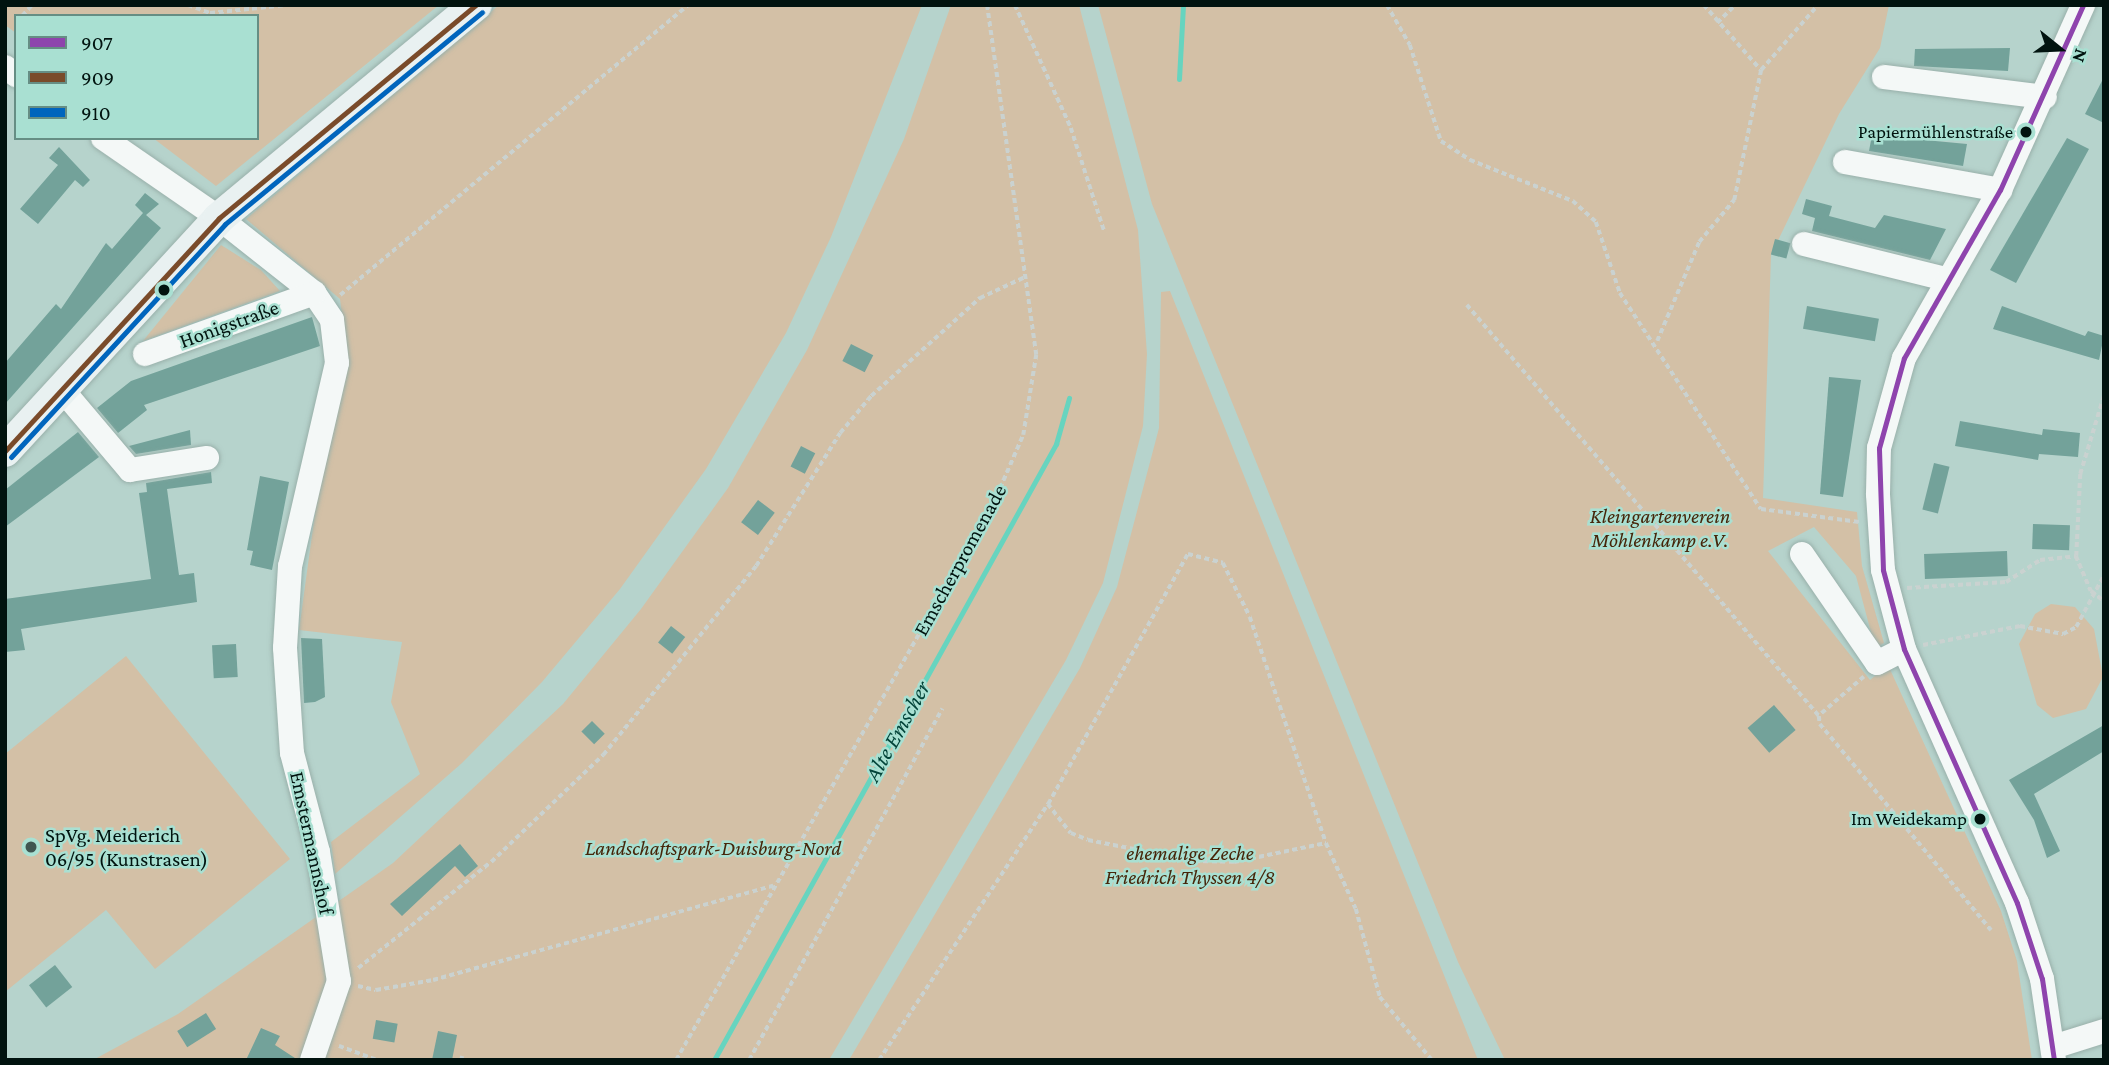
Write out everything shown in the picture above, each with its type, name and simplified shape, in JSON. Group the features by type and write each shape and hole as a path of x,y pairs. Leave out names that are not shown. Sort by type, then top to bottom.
{"main road":[{"path":"5,451 65,393 219,218 476,5"}],"street":[{"path":"2082,5 2045,97 2000,190 1949,280 1889,399 1880,448 1878,525 1887,589 1904,649 2017,903 2042,979 2054,1054 2104,1031"},
{"path":"1884,77 2045,97"},
{"name":"Emstermannshof","path":"106,140 219,218 327,306 337,363 290,566 286,703 339,981 316,1050"},
{"path":"1845,162 2000,190"},
{"path":"1804,244 1949,280"},
{"name":"Honigstraße","path":"145,354 314,293"},
{"path":"65,393 130,470 207,458"},
{"path":"1802,554 1877,663 1904,649"}],"path":[{"path":"188,5 210,13 286,5"},
{"path":"338,296 688,5"},
{"name":"Emscherpromenade","path":"676,1060 1011,468 1036,377 1025,277 987,5"},
{"path":"1015,5 1070,128 1105,233"},
{"path":"1387,5 1410,45 1441,141 1586,211 1620,293 1657,341 1761,509 1878,525"},
{"path":"1704,5 1761,70"},
{"path":"1717,23 1735,5"},
{"path":"1657,341 1699,242 1734,200 1761,70 1818,5"},
{"path":"339,981 491,862 603,755 756,566 840,433 871,396 980,298 1025,277"},
{"path":"1467,305 1819,716 1991,930"},
{"path":"2104,395 2080,474 2076,556 2091,591 2104,601"},
{"path":"879,1060 1048,804 1188,554 1223,563 1250,617 1326,843 1356,909 1380,997 1432,1060"},
{"path":"1887,589 2007,582 2040,560 2076,556"},
{"path":"1904,649 2021,626 2063,634 2076,627 2091,591 2104,575"},
{"path":"1819,716 1877,663"},
{"path":"749,1060 942,709"},
{"path":"1048,804 1071,833 1088,840 1195,862 1234,862 1326,843"},
{"path":"339,981 376,990 433,980 774,885"},
{"path":"316,1050 377,1060"}],"green space":[{"path":"5,5 439,5 216,186 156,140 259,140 259,14 14,14 14,32 5,25"},
{"path":"499,5 922,5 831,237 786,333 706,469 620,589 542,682 462,763 335,874 331,842 420,774 391,702 402,642 299,630 342,316 340,299 246,219"},
{"name":"Landschaftspark-Duisburg-Nord","path":"951,5 1079,5 1138,230 1147,354 1143,426 1103,583 1066,660 829,1060 93,1060 178,1014 393,863 563,704 641,609 728,488 807,350 904,139"},
{"name":"Kleingartenverein Möhlenkamp e.V.","path":"1098,5 1889,5 1880,48 1839,114 1771,255 1763,498 1857,512 1862,566 1884,643 1877,647 1873,640 1856,576 1814,527 1768,551 1870,680 1888,665 2001,911 2017,961 2032,1060 1505,1060 1458,962 1152,204"},
{"path":"221,245 261,270 280,291 143,341"},
{"name":"ehemalige Zeche Friedrich Thyssen 4/8","path":"1170,291 1478,1060 849,1060 1080,668 1117,587 1159,428 1161,292"},
{"path":"2051,604 2075,607 2094,629 2103,677 2086,709 2053,718 2037,705 2019,644 2035,614"},
{"path":"126,656 290,859 155,969 106,910 5,992 5,754"}],"building":[{"path":"2010,48 2008,71 1914,66 1915,49"},
{"path":"2104,77 2104,123 2085,114"},
{"path":"1872,135 1967,144 1963,166 1869,151"},
{"path":"2067,138 2089,149 2016,283 1990,270"},
{"path":"59,147 90,180 83,187 75,180 38,224 20,209 58,165 49,158"},
{"path":"145,193 159,204 146,215 161,228 5,404 5,363 56,304 61,309 106,243 112,249 143,213 135,205"},
{"path":"1806,199 1832,206 1829,216 1875,228 1884,215 1946,229 1930,260 1812,231 1815,218 1802,214"},
{"path":"1775,239 1790,243 1786,259 1771,254"},
{"path":"1807,306 1879,319 1875,341 1803,329"},
{"path":"2002,306 2085,336 2088,331 2104,336 2099,360 1993,329"},
{"path":"312,317 320,346 144,405 147,410 118,433 97,408 131,381"},
{"path":"851,344 873,355 865,372 842,361"},
{"path":"1829,377 1861,380 1843,497 1820,494"},
{"path":"1960,421 2042,435 2043,429 2080,433 2078,457 2039,454 2038,460 1955,446"},
{"path":"190,430 191,445 136,454 129,446"},
{"path":"78,432 99,457 5,527 5,490"},
{"path":"801,446 815,453 805,474 791,466"},
{"path":"1934,463 1950,467 1938,513 1922,510"},
{"path":"211,472 212,483 167,489 179,575 194,573 197,602 21,629 25,650 5,652 5,599 151,579 139,493 147,492 146,483"},
{"path":"260,476 289,482 272,570 250,565 253,551 247,550"},
{"path":"758,500 775,513 758,535 741,522"},
{"path":"2033,524 2070,525 2069,550 2032,549"},
{"path":"2007,551 2008,576 1925,579 1924,554"},
{"path":"671,626 685,637 672,654 658,643"},
{"path":"301,638 322,639 325,697 315,702 304,703"},
{"path":"236,644 238,677 214,678 212,645"},
{"path":"1774,705 1796,730 1769,753 1748,728"},
{"path":"592,721 605,734 594,744 581,732"},
{"path":"2104,725 2104,751 2034,794 2060,851 2047,858 2034,820 2009,780"},
{"path":"460,844 478,866 465,877 455,866 402,916 390,904"},
{"path":"55,965 72,987 46,1007 29,985"},
{"path":"206,1013 216,1029 187,1047 177,1031"},
{"path":"376,1020 398,1024 394,1043 373,1039"},
{"path":"261,1028 280,1036 275,1045 298,1060 246,1060"},
{"path":"438,1031 457,1035 452,1060 432,1060"}],"waterway":[{"name":"Alte Emscher","path":"1179,79 1183,5"},
{"name":"Alte Emscher","path":"714,1060 1056,444 1069,398"}],"transit line":[{"name":"909","path":"5,451 219,218 476,5"},
{"name":"907","path":"2054,1060 2042,979 2017,903 1904,649 1883,570 1879,448 1904,358 2000,190 2083,5"},
{"name":"910","path":"11,457 225,224 482,12"}],"place":[{"name":"Papiermühlenstraße","path":"2026,132"},
{"name":"Im Weidekamp","path":"1980,819"},
{"name":"SpVg. Meiderich 06/95 (Kunstrasen)","path":"31,847"}]}
